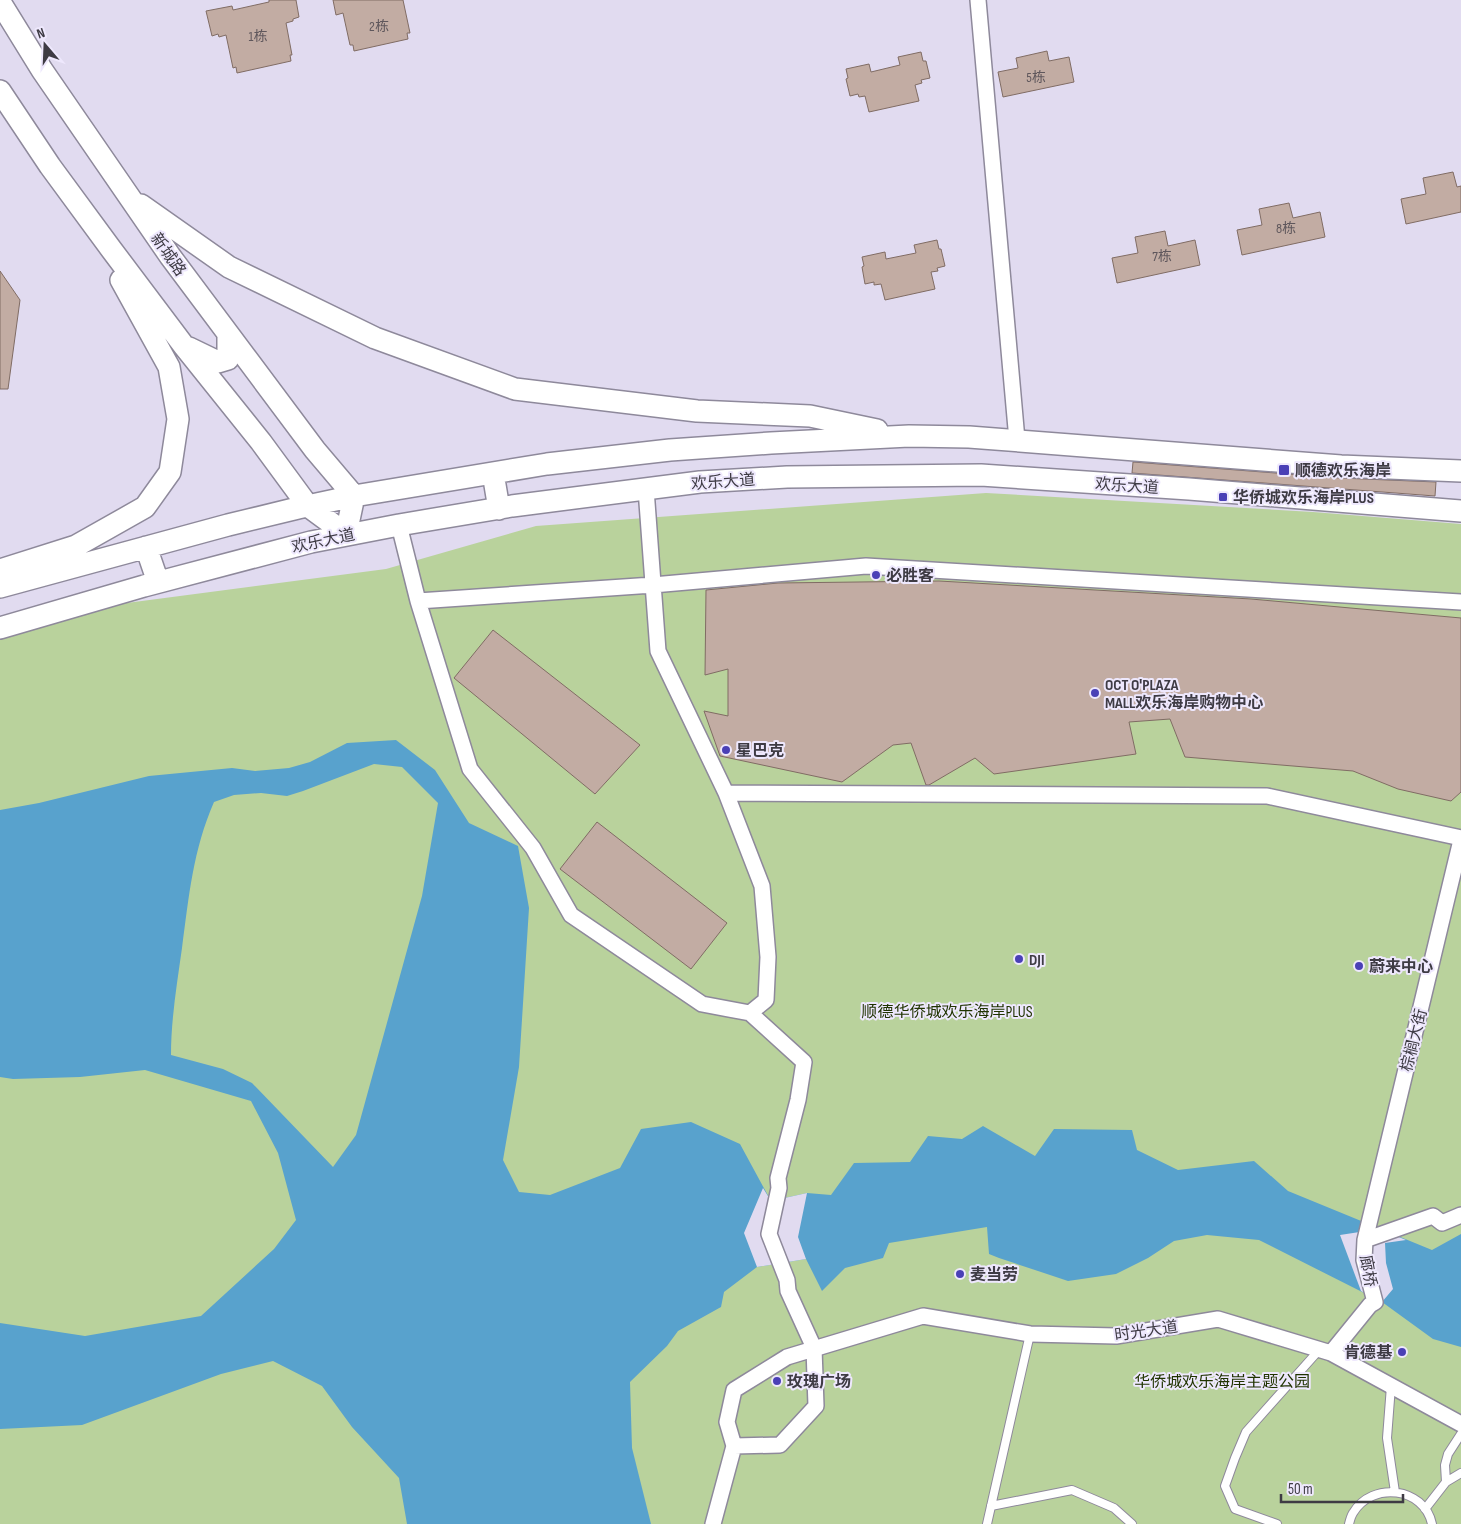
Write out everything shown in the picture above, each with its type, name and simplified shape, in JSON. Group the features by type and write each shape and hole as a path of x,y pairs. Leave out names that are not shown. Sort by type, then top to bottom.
{"street":[{"path":"978,0 1017,440"},
{"name":"新城路","path":"0,2 42,70 170,256 315,450 354,496"},
{"path":"0,91 79,206 308,506 346,534 354,496"},
{"path":"129,196 229,267 375,338 515,389 697,410 810,416 909,436"},
{"path":"0,570 76,546 145,507 170,472 178,419 170,367 79,206"},
{"path":"184,346 218,362 228,358 228,334"},
{"path":"0,587 228,525 354,496 547,464 670,450 909,436 969,437 1341,466 1461,472"},
{"path":"493,473 499,508"},
{"name":"欢乐大道","path":"0,628 158,582 346,534 499,508 700,482 787,477 981,475 1461,510"},
{"path":"646,489 658,650 726,793 762,886 768,957 766,1000 750,1013"},
{"path":"399,525 418,601 470,769 533,848 571,915 702,1004 750,1013 804,1062 798,1100 778,1178 779,1188 769,1234 787,1280 788,1291 814,1348 816,1406 780,1445 734,1446 713,1524"},
{"path":"146,547 158,582"},
{"path":"418,601 653,585 866,566 1461,602"},
{"path":"726,793 1266,796 1461,839"},
{"name":"棕榈大街","path":"1365,1240 1461,839"},
{"path":"1365,1240 1433,1216 1442,1223 1461,1215"},
{"name":"廊桥","path":"1326,1351 1374,1302 1364,1260 1365,1240"},
{"name":"时光大道","path":"734,1446 727,1422 734,1390 787,1357 923,1316 1030,1334 1116,1336 1218,1319 1326,1351 1461,1424"}],"lane":[{"path":"987,1524 1030,1334"},
{"path":"1277,1524 1259,1521 1235,1510 1225,1486 1234,1458 1246,1432 1326,1351"},
{"path":"1391,1386 1387,1438 1395,1492"},
{"path":"1446,1482 1445,1465 1448,1454 1461,1434"},
{"path":"1425,1509 1446,1482 1461,1474"},
{"path":"991,1506 1072,1490 1114,1508 1132,1524"},
{"path":"1349,1524 1352,1513 1361,1502 1374,1494 1388,1491 1402,1492 1415,1499 1425,1509 1432,1524"}],"green space":[{"name":"顺德华侨城欢乐海岸PLUS","path":"986,493 1313,512 1461,524 1461,1524 0,1524 0,635 119,604 386,569 536,526"}],"water":[{"path":"396,740 435,770 469,823 518,846 529,908 519,1067 503,1160 519,1192 550,1195 620,1168 641,1129 691,1122 740,1144 771,1201 807,1193 831,1195 854,1163 910,1162 928,1136 962,1139 983,1126 1035,1156 1054,1129 1132,1130 1137,1150 1178,1170 1254,1161 1288,1191 1432,1250 1461,1234 1461,1347 1433,1339 1382,1302 1259,1240 1207,1235 1174,1241 1148,1258 1116,1274 1068,1281 989,1254 987,1227 889,1243 883,1258 845,1268 822,1291 806,1259 757,1267 724,1292 721,1307 678,1331 667,1346 630,1382 632,1448 651,1524 407,1524 399,1478 352,1427 322,1386 273,1361 221,1374 82,1425 0,1429 0,1323 85,1336 201,1316 274,1249 296,1220 278,1153 251,1101 145,1070 80,1077 13,1079 0,1077 0,810 39,803 149,776 232,768 255,771 289,768 310,762 347,743","holes":["374,764 402,767 438,803 422,896 356,1135 333,1167 252,1083 223,1069 171,1055 175,1002 196,856 214,802 234,795 261,793 287,796"]}],"pier":[{"path":"763,1188 771,1201 807,1193 798,1237 806,1259 757,1267 744,1233"},
{"path":"1379,1229 1406,1240 1385,1243 1386,1263 1393,1289 1382,1302 1361,1291 1340,1235"}],"building":[{"path":"269,0 296,0 299,17 286,23 292,55 290,55 291,61 237,73 236,67 233,68 226,35 219,37 218,34 212,36 206,11 232,6 233,10 269,2"},
{"path":"333,0 403,0 410,33 407,33 408,39 354,51 353,45 350,45 343,13 336,15"},
{"path":"1047,51 1049,61 1069,57 1074,82 1003,97 998,72 1018,68 1016,58"},
{"path":"921,52 923,61 926,61 930,78 921,80 922,83 915,85 919,101 869,112 865,96 859,97 858,94 850,96 846,69 869,64 871,72 900,65 898,57"},
{"path":"1453,172 1457,187 1461,186 1461,212 1406,224 1401,199 1426,194 1423,178"},
{"path":"1289,203 1293,218 1320,212 1325,237 1242,255 1237,230 1262,225 1259,209"},
{"path":"1165,231 1168,246 1195,240 1200,265 1117,283 1112,258 1138,253 1135,237"},
{"path":"937,240 945,266 937,268 938,271 931,272 935,289 885,300 881,284 874,285 874,282 865,284 862,257 885,252 886,259 916,253 914,245"},
{"path":"0,271 20,300 8,389 0,389"},
{"path":"1133,462 1340,478 1436,482 1435,496 1132,473"},
{"name":"OCT O'PLAZA MALL欢乐海岸购物中心","path":"939,581 1251,599 1461,618 1461,792 1451,801 1398,789 1353,771 1185,757 1170,719 1129,722 1136,754 994,774 975,758 929,785 926,785 911,743 893,745 842,782 720,756 704,711 728,716 728,669 705,675 706,590 778,583"},
{"path":"493,630 640,745 595,794 454,678"},
{"path":"597,822 727,923 691,969 560,869"}],"place":[{"name":"顺德欢乐海岸","path":"1284,470"},
{"name":"华侨城欢乐海岸PLUS","path":"1223,497"},
{"name":"必胜客","path":"876,575"},
{"name":"OCT O'PLAZA MALL欢乐海岸购物中心","path":"1095,693"},
{"name":"星巴克","path":"726,750"},
{"name":"DJI","path":"1019,959"},
{"name":"蔚来中心","path":"1359,966"},
{"name":"麦当劳","path":"960,1274"},
{"name":"肯德基","path":"1402,1352"},
{"name":"玫瑰广场","path":"777,1381"}],"park label":[{"name":"华侨城欢乐海岸主题公园","path":"1222,1381"}]}
